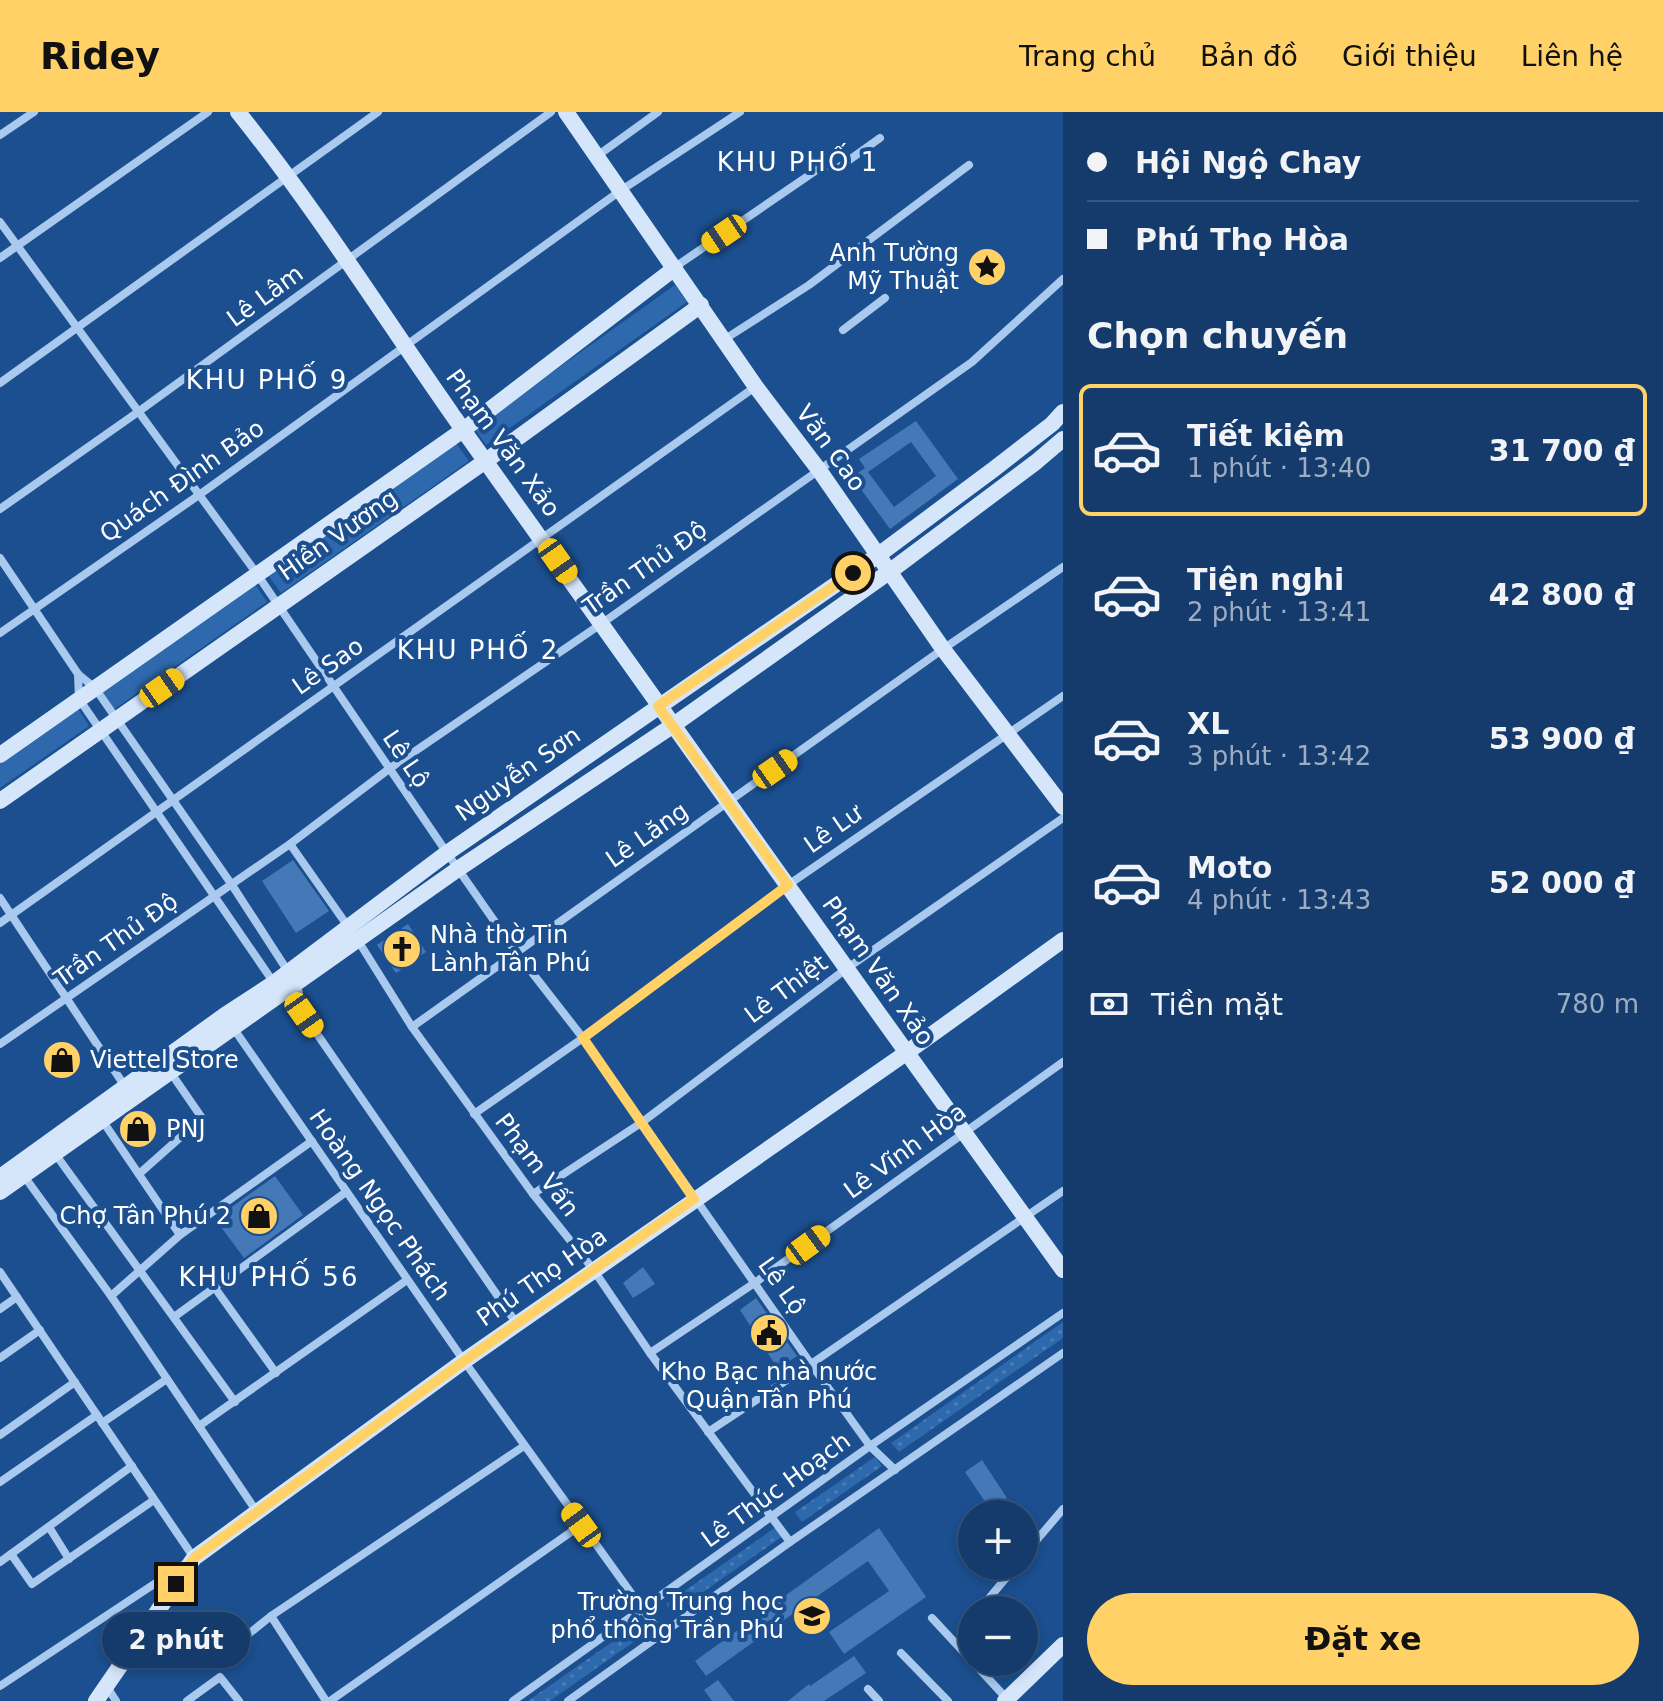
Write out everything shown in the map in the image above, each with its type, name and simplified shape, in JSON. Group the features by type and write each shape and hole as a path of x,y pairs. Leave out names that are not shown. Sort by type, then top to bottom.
{"street":[{"path":"0,135 34,112"},
{"path":"0,258 208,112"},
{"name":"Phạm Văn Xảo","path":"238,112 290,176 463,430 672,726 1063,1270"},
{"path":"0,383 378,112"},
{"name":"Lê Lâm","path":"0,509 347,262 551,112"},
{"name":"Văn Cao","path":"566,112 756,387 819,470 943,649 1063,807"},
{"path":"597,156 658,112"},
{"name":"Quách Đình Bảo","path":"0,633 199,495 620,191 740,112"},
{"path":"675,268 824,165 838,168 880,138"},
{"path":"725,339 809,285 969,165"},
{"name":"Lê Lộ","path":"0,222 257,574 516,952 583,1038 811,1364 870,1446 895,1470"},
{"name":"Hiền Vương","path":"0,755 463,430 675,268"},
{"name":"Trần Thủ Độ","path":"0,1044 232,885 389,769 601,624 972,362 1063,279"},
{"path":"843,330 885,298"},
{"name":"Hiền Vương","path":"0,801 487,460 701,305"},
{"name":"Lê Sao","path":"0,923 756,387"},
{"name":"Nguyễn Sơn","path":"353,934 447,853 877,556 1024,446 1063,412"},
{"name":"Nguyễn Sơn","path":"0,1177 129,1092 353,934 458,869 672,726 889,572 1063,439"},
{"path":"1024,446 1036,462"},
{"path":"0,558 78,674 95,688 232,885 304,1015 517,1324"},
{"name":"Lê Lăng","path":"412,1027 1063,567"},
{"path":"78,674 79,699 216,895 286,983 304,1015"},
{"name":"Lê Lư","path":"474,1114 583,1038 788,885 1063,696"},
{"name":"Lê Thiệt","path":"533,1194 641,1123 846,969 1063,818"},
{"name":"Phạm Vấn","path":"290,844 474,1114 593,1269 650,1353 790,1542"},
{"path":"0,898 129,1092"},
{"name":"Phú Thọ Hòa","path":"96,1701 194,1558 593,1269 906,1053 1063,940"},
{"name":"Nguyễn Sơn","path":"0,1192 56,1155 102,1119 129,1092 171,1073 234,1029 286,983"},
{"name":"Hoàng Ngọc Phách","path":"234,1029 464,1361 662,1636"},
{"name":"Lê Vĩnh Hòa","path":"650,1353 756,1282 1063,1062"},
{"path":"139,1174 202,1118 171,1073"},
{"path":"102,1119 180,1235"},
{"path":"111,1296 180,1235 312,1141"},
{"path":"56,1155 235,1402"},
{"path":"24,1175 111,1296 257,1512"},
{"path":"708,1432 1063,1191"},
{"path":"174,1317 346,1192"},
{"path":"0,1272 194,1558 0,1686"},
{"path":"199,1426 407,1280"},
{"path":"215,1288 276,1373"},
{"path":"0,1309 17,1297"},
{"name":"Lê Thúc Hoạch","path":"513,1701 870,1446 1063,1313"},
{"path":"0,1358 40,1330"},
{"path":"568,1701 1063,1353"},
{"path":"0,1482 167,1379"},
{"path":"0,1435 75,1382"},
{"path":"231,1648 271,1616 524,1446"},
{"path":"0,1562 132,1466"},
{"path":"11,1554 32,1584 154,1500"},
{"path":"1038,1538 1063,1509"},
{"path":"271,1616 328,1701 581,1525"},
{"path":"49,1527 69,1559"},
{"path":"991,1596 1004,1580"},
{"path":"932,1618 958,1647"},
{"path":"985,1676 1006,1700 1063,1645"},
{"path":"901,1653 948,1701"},
{"path":"187,1701 220,1677 239,1701"},
{"path":"106,1686 116,1701"},
{"path":"868,1689 879,1701"}],"shaded area":[{"path":"675,285 687,302 486,445 474,428"},
{"path":"456,443 469,461 281,593 268,575"},
{"path":"255,584 267,602 113,710 100,692"},
{"path":"77,707 89,726 0,788 0,761"},
{"path":"1063,1322 1063,1338 899,1452 891,1443"},
{"path":"875,1457 882,1466 802,1522 795,1512"},
{"path":"776,1527 783,1536 672,1614 666,1604"},
{"path":"642,1621 649,1631 550,1701 528,1701"}],"building":[{"path":"916,421 958,479 890,529 852,477 865,468 859,459","holes":["911,442 936,476 894,507 868,472"]},
{"path":"293,860 329,911 296,933 262,881"},
{"name":"Nhà thờ Tin Lành Tân Phú","path":"408,924 426,952 396,973 377,945"},
{"name":"Chợ Tân Phú 2","path":"275,1176 303,1215 244,1258 215,1219"},
{"path":"643,1267 655,1284 633,1298 623,1283"},
{"name":"Kho Bạc nhà nước Quận Tân Phú","path":"756,1298 797,1356 778,1369 740,1310"},
{"path":"982,1460 1007,1498 984,1500 965,1472"},
{"path":"879,1528 926,1597 844,1654 829,1632 889,1591 868,1561 816,1597 818,1600 800,1612 798,1610 706,1676 695,1661"},
{"path":"854,1656 866,1673 824,1701 788,1701 809,1684"},
{"path":"718,1680 734,1701 712,1701 704,1690"}],"place":[{"name":"Anh Tường Mỹ Thuật","path":"987,267"},
{"name":"Nhà thờ Tin Lành Tân Phú","path":"402,949"},
{"name":"Viettel Store","path":"62,1060"},
{"name":"PNJ","path":"138,1129"},
{"name":"Chợ Tân Phú 2","path":"259,1216"},
{"name":"Kho Bạc nhà nước Quận Tân Phú","path":"769,1333"},
{"name":"Trường Trung học phổ thông Trần Phú","path":"812,1616"}],"district":[{"name":"KHU PHỐ 1","path":"798,162"},
{"name":"KHU PHỐ 9","path":"267,380"},
{"name":"KHU PHỐ 2","path":"478,650"},
{"name":"KHU PHỐ 56","path":"269,1277"}],"route":[{"path":"176,1584 194,1558 464,1361 694,1199 583,1038 788,885 658,706 853,573"}]}
